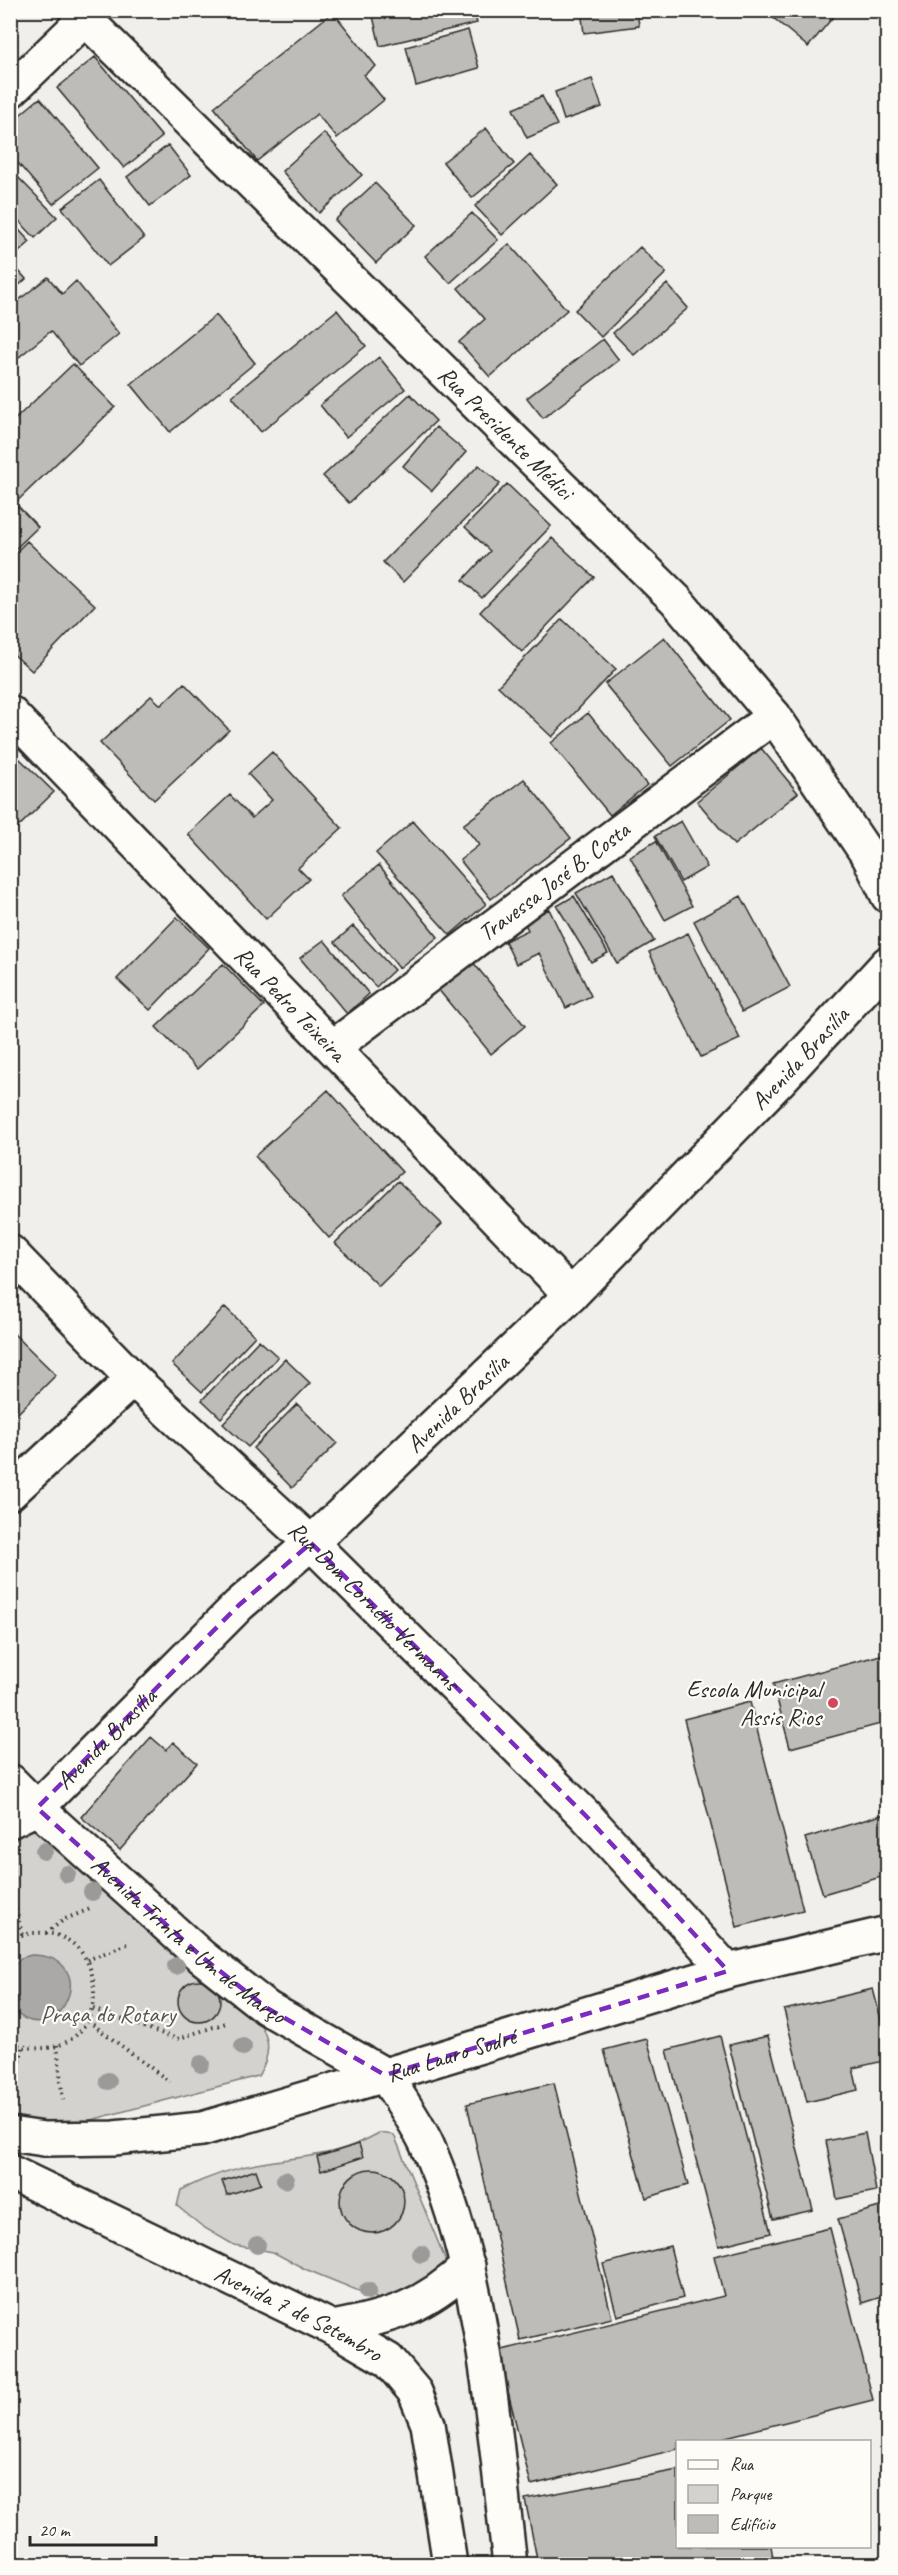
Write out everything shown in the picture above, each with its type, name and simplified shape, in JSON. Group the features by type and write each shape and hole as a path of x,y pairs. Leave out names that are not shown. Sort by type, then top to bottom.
{"street":[{"path":"10,91 81,15"},
{"name":"Rua Presidente Médici","path":"81,15 676,600 774,716 868,857 888,896"},
{"name":"Rua Pedro Teixeira","path":"10,713 571,1295"},
{"name":"Travessa José B. Costa","path":"333,1047 774,716"},
{"name":"Avenida Brasília","path":"24,1815 239,1605 311,1543 571,1295 779,1081 888,963"},
{"name":"Rua Dom Cornélio Vermanns","path":"10,1252 133,1379 311,1543 587,1817 728,1971"},
{"path":"10,1493 133,1379"},
{"name":"Avenida Trinta e Um de Março","path":"10,1781 24,1815 202,1958 267,2008 385,2075"},
{"name":"Rua Lauro Sodré","path":"10,2134 44,2139 114,2138 202,2129 728,1971 888,1933"},
{"path":"385,2075 427,2145 468,2266 492,2411 510,2565"},
{"name":"Avenida 7 de Setembro","path":"10,2172 333,2328 388,2360 415,2392 428,2424 450,2565"},
{"path":"333,2328 379,2319 405,2310 429,2298 468,2266"}],"path":[{"path":"10,1886 22,1935"},
{"path":"46,1933 65,1919 98,1906"},
{"path":"10,1939 22,1935 46,1933 69,1942 87,1960 94,1976 96,1992 93,2009 80,2031 57,2045 40,2049 10,2043"},
{"path":"87,1960 140,1939"},
{"path":"93,2009 177,2038 230,2022"},
{"path":"88,2020 170,2082"},
{"path":"57,2045 63,2103"},
{"path":"10,2097 23,2047"}],"highlighted area":[{"path":"311,1543 587,1817 728,1971 385,2075 267,2008 202,1957 37,1808 239,1605"}],"green space":[{"name":"Praça do Rotary","path":"42,1829 251,2009 262,2026 268,2050 258,2076 68,2126 21,2122 11,2116 11,1844 26,1831"},
{"path":"379,2133 394,2135 445,2259 445,2272 440,2282 381,2300 305,2269 273,2252 234,2245 203,2227 177,2206 181,2190 212,2176 257,2164 337,2150"}],"shaded area":[{"path":"31,1955 54,1959 66,1970 70,1985 67,2000 58,2013 44,2021 28,2020 11,2008 11,1968 21,1958"}],"building":[{"path":"379,10 473,10 477,23 380,46 372,12"},
{"path":"581,10 637,10 639,26 584,33"},
{"path":"764,10 839,10 808,47"},
{"path":"333,12 376,66 364,75 384,100 337,138 317,114 257,161 214,107"},
{"path":"468,30 479,68 416,86 406,47"},
{"path":"95,57 162,137 124,168 57,88"},
{"path":"592,79 602,107 564,120 555,92"},
{"path":"542,96 557,125 527,138 513,109"},
{"path":"40,98 98,168 53,204 10,154 10,123"},
{"path":"486,128 514,164 472,198 443,162"},
{"path":"324,133 362,175 319,213 282,171"},
{"path":"168,145 191,175 150,206 127,177"},
{"path":"530,155 557,184 502,235 475,206"},
{"path":"10,169 57,217 35,238 10,211"},
{"path":"99,180 144,238 108,266 62,208"},
{"path":"375,183 416,225 376,263 335,220"},
{"path":"472,213 498,240 450,283 425,256"},
{"path":"10,220 30,242 10,260"},
{"path":"509,244 567,310 490,377 459,342 485,319 458,288"},
{"path":"640,247 666,273 601,337 575,310"},
{"path":"10,261 26,279 10,293"},
{"path":"48,277 62,294 76,281 119,334 79,366 51,331 19,357 10,348 10,307"},
{"path":"667,284 688,308 634,355 613,333"},
{"path":"337,310 366,346 261,432 232,396"},
{"path":"216,315 255,363 170,432 131,384"},
{"path":"603,339 619,360 543,418 527,398"},
{"path":"379,357 405,389 346,437 320,405"},
{"path":"73,364 115,407 10,508 10,424"},
{"path":"410,394 436,421 349,503 323,476"},
{"path":"436,427 466,452 432,491 403,466"},
{"path":"479,465 500,484 403,582 383,562"},
{"path":"507,484 551,526 482,598 463,580 490,551 465,527"},
{"path":"18,506 38,527 10,554 10,513"},
{"path":"552,538 594,577 522,652 480,612"},
{"path":"27,541 95,605 32,671 10,651 10,558"},
{"path":"562,619 616,669 552,737 498,686"},
{"path":"664,637 730,720 672,766 605,684"},
{"path":"184,683 229,730 154,800 100,743 151,696 161,705"},
{"path":"588,713 647,785 610,815 551,743"},
{"path":"761,748 798,793 734,845 697,801"},
{"path":"272,752 342,828 298,868 309,879 266,919 188,834 230,795 252,818 272,800 248,774"},
{"path":"20,759 54,792 10,835 10,768"},
{"path":"524,779 571,838 491,899 460,860 479,845 463,825"},
{"path":"413,821 486,904 450,935 376,853"},
{"path":"681,821 707,867 681,882 655,836"},
{"path":"656,841 692,906 665,920 630,856"},
{"path":"379,865 438,937 399,968 341,896"},
{"path":"613,872 654,941 617,963 576,893"},
{"path":"574,896 608,953 591,962 557,906"},
{"path":"741,896 790,987 742,1012 694,921"},
{"path":"549,909 591,996 566,1008 539,953 516,964 505,941 528,930 524,922"},
{"path":"177,917 209,948 150,1010 117,979"},
{"path":"353,926 394,970 376,987 335,942"},
{"path":"688,933 740,1039 701,1057 649,952"},
{"path":"324,940 369,994 347,1014 300,958"},
{"path":"472,961 525,1026 491,1054 438,989"},
{"path":"223,964 264,1006 197,1069 156,1027"},
{"path":"328,1090 402,1172 329,1238 255,1156"},
{"path":"398,1181 442,1224 379,1286 335,1243"},
{"path":"225,1307 255,1336 202,1392 172,1364"},
{"path":"10,1330 56,1375 10,1421"},
{"path":"259,1340 278,1357 221,1418 202,1400"},
{"path":"285,1359 310,1383 248,1447 223,1424"},
{"path":"297,1404 337,1443 292,1488 253,1448"},
{"name":"Escola Municipal Assis Rios","path":"888,1653 888,1722 790,1748 773,1684"},
{"path":"750,1702 803,1910 737,1927 684,1719"},
{"path":"151,1737 166,1750 173,1742 197,1763 120,1850 81,1817"},
{"path":"888,1813 888,1875 823,1894 805,1838"},
{"path":"199,1980 207,1981 214,1986 219,1993 219,2009 214,2016 207,2021 199,2022 191,2021 184,2016 179,2009 178,2001 179,1993 184,1986 191,1981"},
{"path":"873,1989 888,2046 888,2060 853,2068 858,2090 807,2102 784,2010"},
{"path":"720,2036 771,2233 719,2246 667,2050"},
{"path":"768,2036 813,2210 773,2219 729,2045"},
{"path":"647,2039 688,2185 646,2198 604,2050"},
{"path":"554,2083 612,2318 520,2340 467,2104"},
{"path":"865,2133 876,2191 837,2199 826,2141"},
{"path":"359,2144 363,2157 321,2171 317,2157"},
{"path":"366,2169 378,2169 395,2178 402,2189 404,2201 402,2213 395,2224 378,2233 366,2233 354,2228 345,2219 340,2207 340,2195 345,2183 354,2174"},
{"path":"256,2170 261,2184 227,2195 222,2181"},
{"path":"883,2206 888,2222 888,2295 862,2303 838,2219"},
{"path":"830,2228 873,2400 714,2440 676,2440 676,2449 531,2485 498,2351 724,2296 714,2256"},
{"path":"670,2246 683,2298 617,2316 603,2264"},
{"path":"676,2470 676,2548 771,2548 774,2564 538,2564 525,2499"}],"place":[{"name":"Escola Municipal Assis Rios","path":"833,1703"}]}
